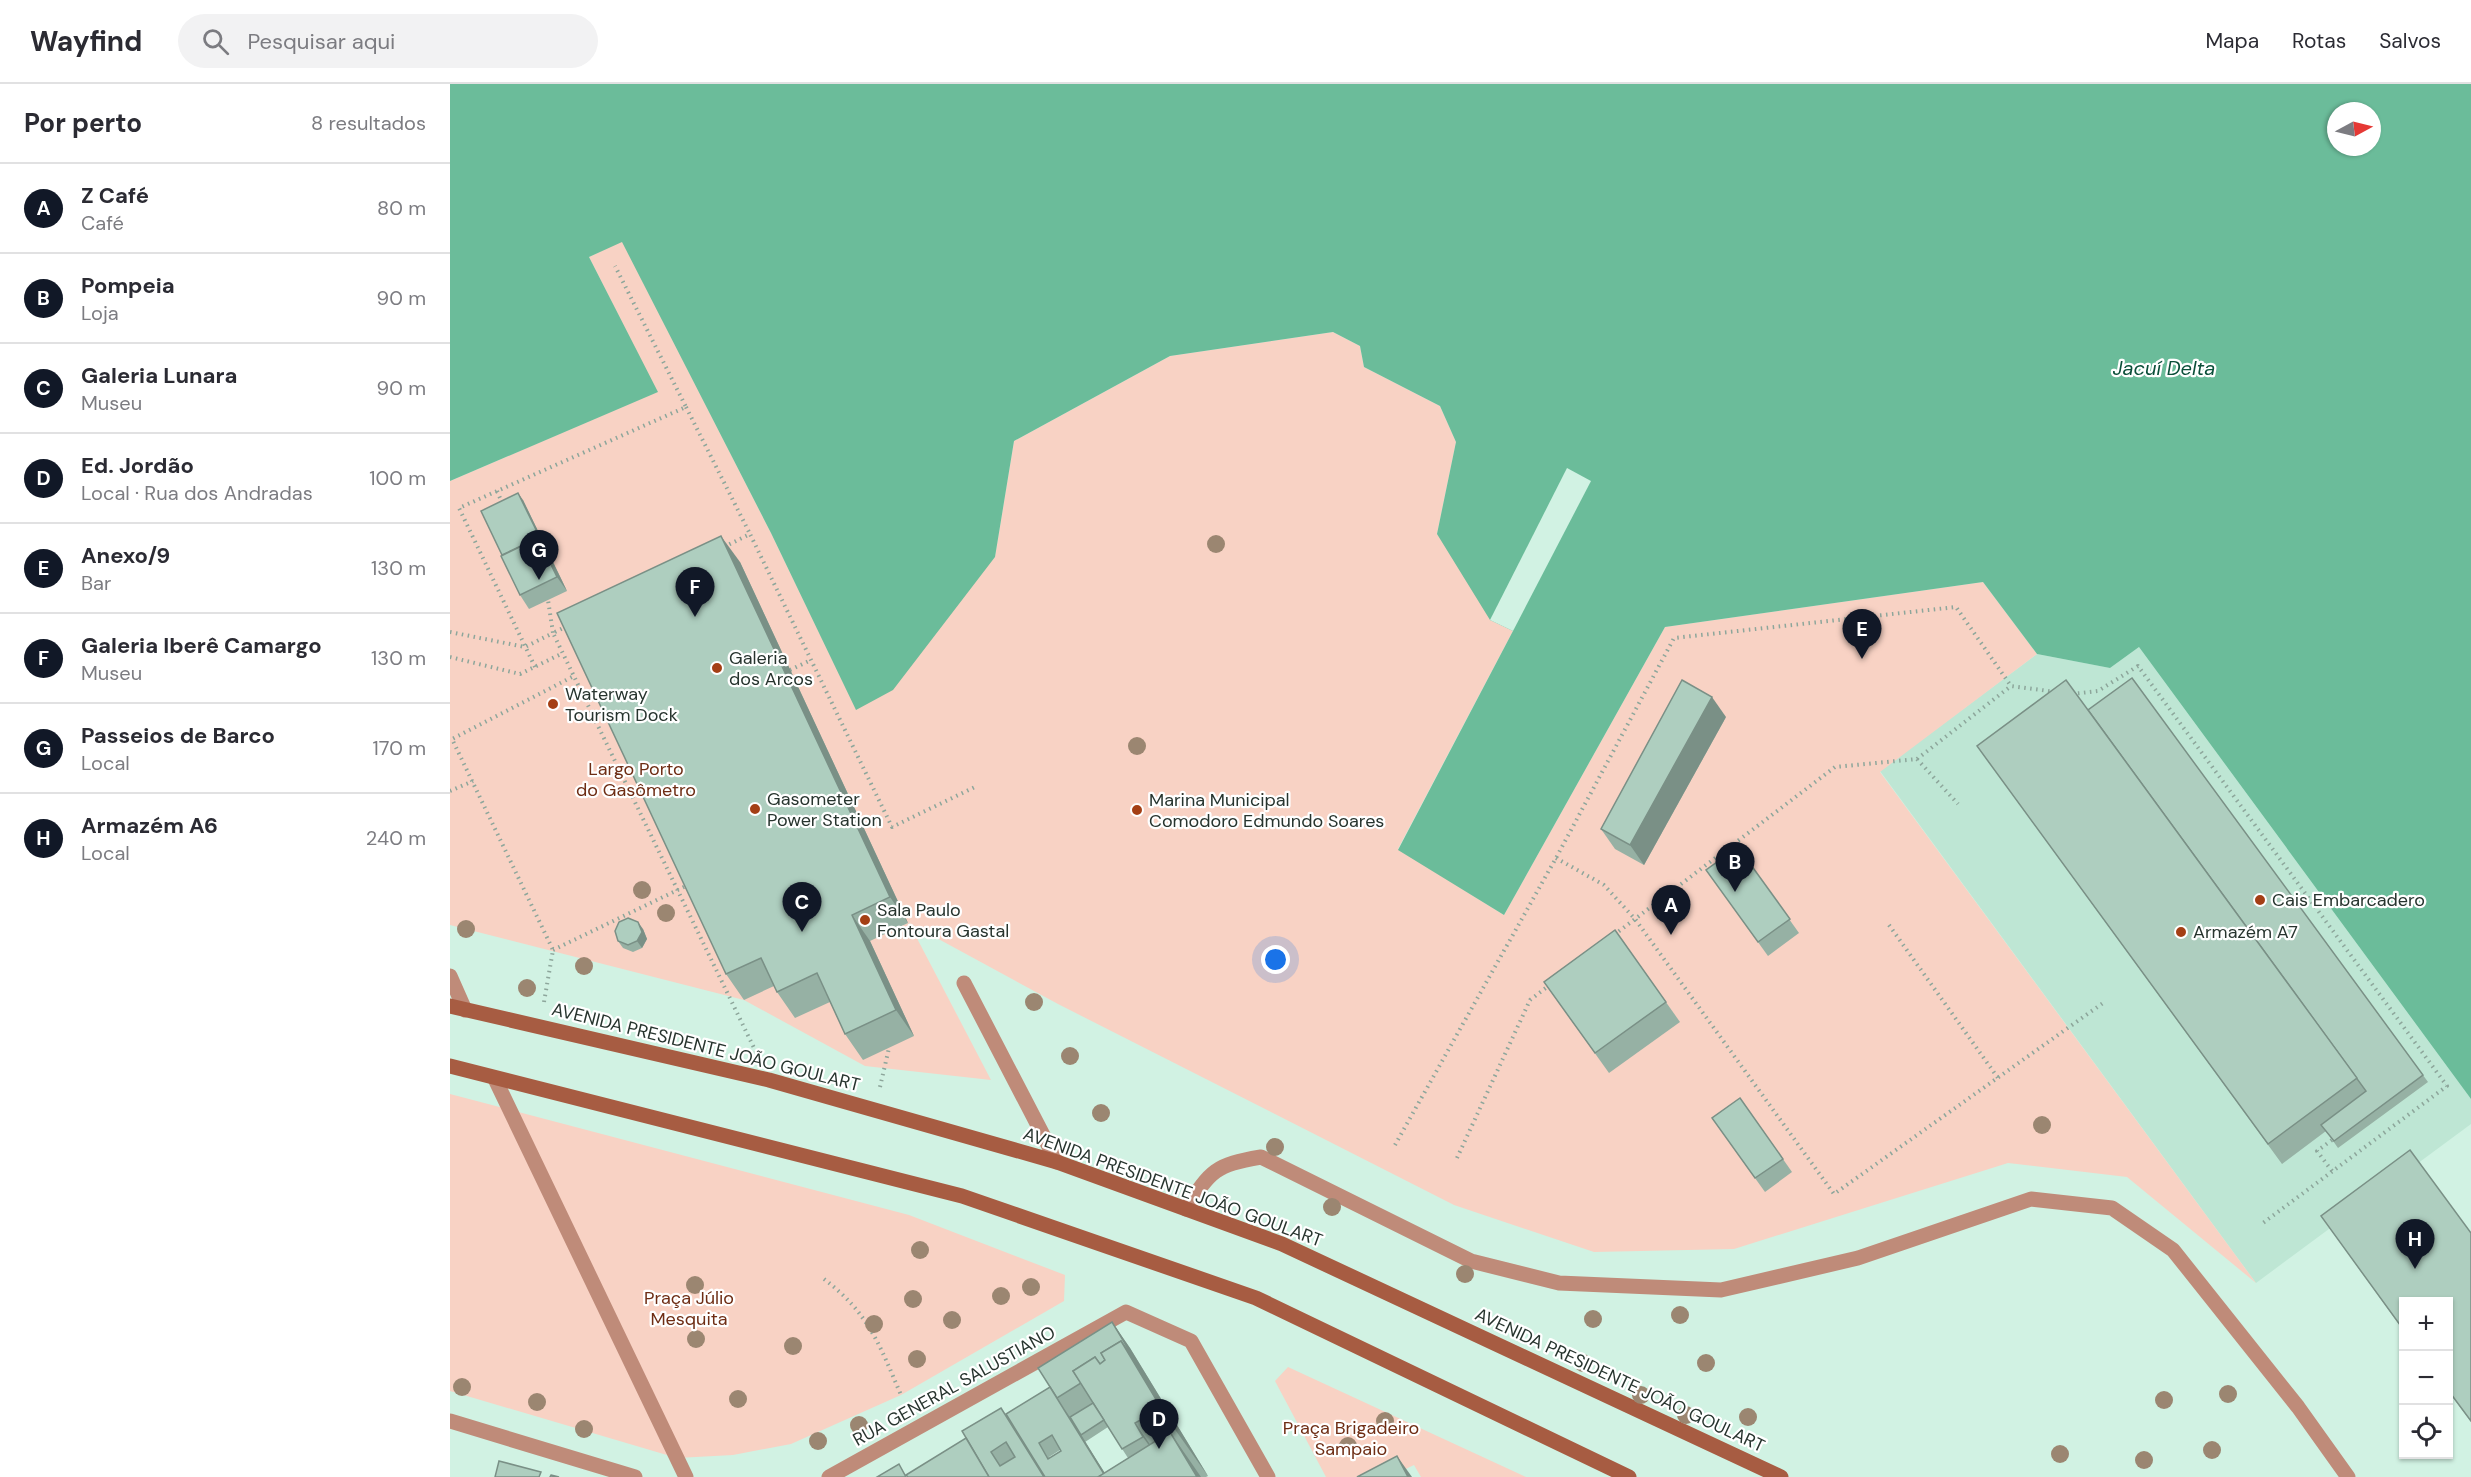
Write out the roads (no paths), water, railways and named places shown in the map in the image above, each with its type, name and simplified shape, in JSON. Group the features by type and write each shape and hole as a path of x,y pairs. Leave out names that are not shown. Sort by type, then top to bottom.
{"main road":[{"name":"AVENIDA PRESIDENTE JOÃO GOULART","path":"458,1008 769,1080 875,1108 1057,1162 1281,1244 1781,1477"},
{"path":"450,1066 962,1196 1244,1294 1629,1477"}],"street":[{"path":"450,976 458,1008"},
{"path":"964,983 1057,1162"},
{"path":"495,1079 686,1477"},
{"path":"1186,1209 1208,1175 1230,1162 1261,1157 1471,1261 1559,1283 1721,1290 1858,1258 2031,1199 2112,1208 2174,1250 2298,1407 2348,1477"},
{"name":"RUA GENERAL SALUSTIANO","path":"829,1477 1126,1312 1191,1341 1268,1477"},
{"path":"450,1421 635,1477"}],"water":[{"name":"Jacuí Delta","path":"450,84 2471,84 2471,1099 2139,647 2110,668 2037,654 1983,582 1665,627 1504,915 1398,850 1513,631 1490,620 1437,534 1456,442 1440,406 1364,367 1360,346 1333,332 1170,356 1014,441 995,557 893,690 856,710 771,533 622,242 589,257 658,392 450,481"}],"place":[{"name":"Passeios de Barco","path":"539,580"},
{"name":"Galeria Iberê Camargo","path":"695,617"},
{"name":"Anexo/9","path":"1862,659"},
{"name":"Galeria dos Arcos","path":"717,668"},
{"name":"Waterway Tourism Dock","path":"553,704"},
{"name":"Gasometer Power Station","path":"755,809"},
{"name":"Marina Municipal Comodoro Edmundo Soares","path":"1137,810"},
{"name":"Pompeia","path":"1735,892"},
{"name":"Cais Embarcadero","path":"2260,900"},
{"name":"Sala Paulo Fontoura Gastal","path":"865,920"},
{"name":"Galeria Lunara","path":"802,932"},
{"name":"Armazém A7","path":"2181,932"},
{"name":"Z Café","path":"1671,935"},
{"name":"Armazém A6","path":"2415,1269"},
{"name":"Ed. Jordão","path":"1159,1449"}],"park label":[{"name":"Largo Porto do Gasômetro","path":"636,779"},
{"name":"Praça Júlio Mesquita","path":"689,1308"},
{"name":"Praça Brigadeiro Sampaio","path":"1351,1438"}]}
